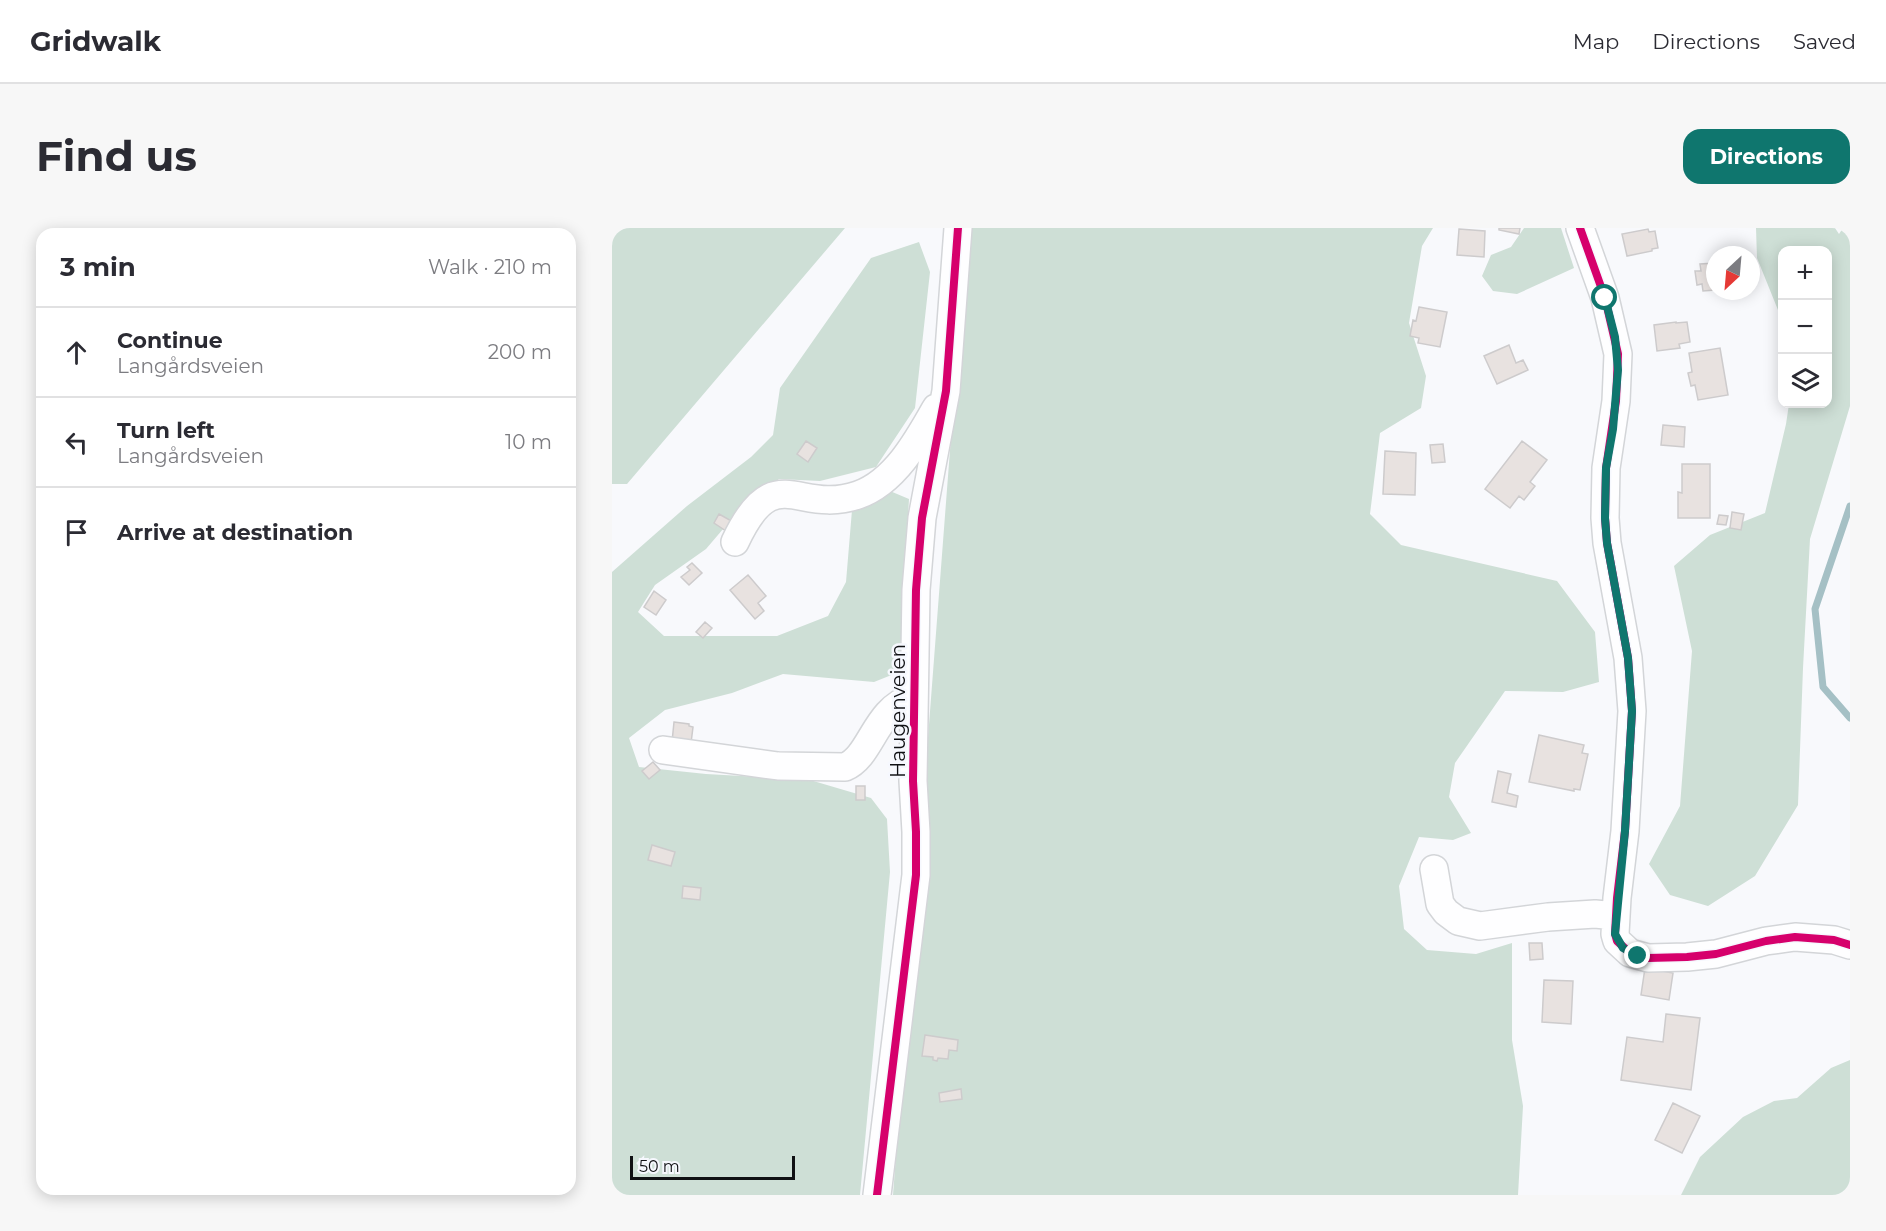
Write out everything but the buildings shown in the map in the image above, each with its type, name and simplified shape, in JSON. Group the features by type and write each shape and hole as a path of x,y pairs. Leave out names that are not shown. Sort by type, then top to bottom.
{"street":[{"name":"Haugenveien","path":"877,1195 916,875 915,590 922,518 946,391 958,228"},
{"path":"1581,228 1605,298 1618,354 1616,401 1606,468 1605,518 1628,658 1632,711 1625,831 1616,916 1617,941 1630,953 1648,958 1716,954 1766,941 1795,937 1834,940 1850,945"},
{"path":"735,542 746,519 766,498 776,494 786,494 830,500 845,498 859,495 881,481 894,470 914,446 946,391"},
{"path":"663,750 778,766 845,767 851,765 861,754 877,727 891,710 901,702 914,697"},
{"path":"1434,869 1440,904 1458,921 1480,926 1548,917 1595,914 1616,916"}],"shaded area":[{"path":"612,228 845,228 627,484 612,484"},
{"path":"967,228 1433,228 1422,246 1409,323 1426,376 1421,408 1380,433 1370,514 1401,545 1557,581 1595,632 1599,682 1563,692 1505,691 1455,763 1449,797 1471,833 1453,840 1419,837 1399,886 1404,929 1427,950 1476,954 1512,943 1512,1040 1523,1106 1518,1195 893,1195"},
{"path":"1524,228 1561,228 1574,268 1517,294 1493,291 1482,276 1491,255 1511,247"},
{"path":"1756,228 1835,228 1839,234 1843,228 1850,228 1850,406 1810,539 1798,805 1755,876 1708,906 1670,895 1649,864 1680,806 1692,651 1674,566 1710,535 1765,513 1788,408 1832,408 1832,246 1778,246 1778,310 1760,265 1760,246 1757,246"},
{"path":"919,242 930,272 915,408 876,467 820,481 779,479 741,508 706,549 655,585 638,612 664,636 777,636 828,616 846,582 852,510 878,486 909,499 899,672 874,682 783,674 732,693 665,710 629,738 639,767 706,774 810,780 871,798 887,819 890,872 860,1195 612,1195 612,572 687,506 751,457 773,435 780,388 871,258"},
{"path":"1850,1060 1850,1195 1681,1195 1700,1157 1743,1117 1774,1101 1797,1098 1831,1068"}],"waterway":[{"path":"1850,506 1815,609 1823,687 1850,718"}],"cycle path":[{"path":"877,1195 916,875 913,781 916,590 922,518 946,391 958,228"},
{"path":"1580,228 1605,298 1618,354 1616,401 1606,468 1605,518 1607,543 1628,658 1632,711 1625,831 1617,898 1615,934 1617,941 1630,953 1648,958 1716,954 1766,941 1795,937 1834,940 1850,945"}],"route":[{"path":"1605,298 1618,354 1616,401 1606,468 1605,518 1607,543 1624,629 1632,693 1625,831 1615,934 1623,948 1638,956"}]}
